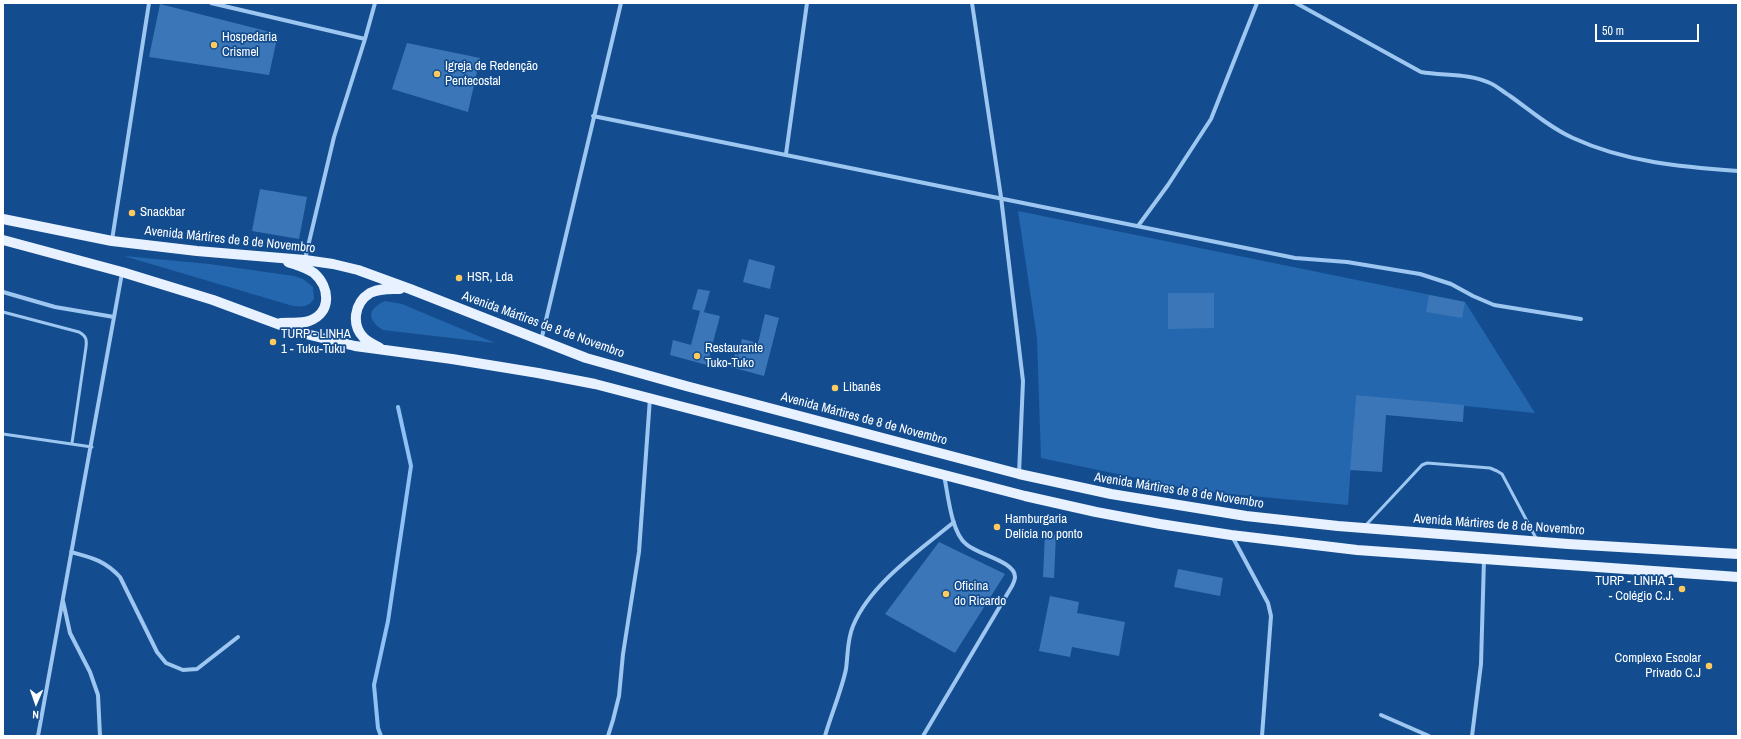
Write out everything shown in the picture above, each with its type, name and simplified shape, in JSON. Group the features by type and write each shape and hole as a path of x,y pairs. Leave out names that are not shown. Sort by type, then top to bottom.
{"main road":[{"name":"Avenida Mártires de 8 de Novembro","path":"3,219 112,240 305,260 333,264 358,270 586,358 1019,474 1111,494 1293,522 1538,541 1738,554"},
{"path":"3,240 122,272 213,300 275,323 334,342 385,351 538,373 595,384 944,475 1096,512 1231,536 1357,550 1738,576"},
{"path":"275,323 309,321 319,315 325,307 327,298 325,288 312,272 280,258"},
{"path":"385,351 364,339 356,328 355,317 357,309 362,300 370,294 382,289 410,289"}],"street":[{"path":"112,240 150,3"},
{"path":"211,3 365,39"},
{"path":"305,260 334,137 375,3"},
{"path":"541,341 621,3"},
{"path":"786,154 807,3"},
{"path":"972,3 1001,197 1023,381 1019,474"},
{"path":"1138,226 1168,185 1211,119 1257,3"},
{"path":"1296,3 1421,72 1437,75 1477,78 1491,83 1556,129 1590,146 1656,164 1738,171"},
{"path":"594,116 1001,197 1295,258 1347,262 1420,274 1451,284 1494,305 1581,319"},
{"path":"38,736 62,599 92,446 122,272"},
{"path":"3,292 55,307 114,317"},
{"path":"608,736 614,720 619,696 623,654 639,552 650,398"},
{"path":"923,736 1012,586 1015,578 1012,569 1005,563 976,552 959,536 954,522 944,475"},
{"path":"825,736 846,670 847,654 852,628 861,610 884,582 954,522"},
{"path":"1231,536 1268,603 1271,616 1262,736"},
{"path":"71,552 100,561 111,567 120,577 157,652 166,663 183,670 197,669 238,638"},
{"path":"1472,736 1481,664 1484,558"},
{"path":"62,599 70,633 90,672 98,695 100,736"},
{"path":"1381,715 1429,736"}],"lane":[{"path":"3,312 79,332 85,335 87,339 72,443"},
{"path":"3,434 92,446"},
{"path":"1364,528 1422,465 1427,463 1474,466 1490,468 1502,474 1538,541"}],"shaded area":[{"path":"1018,211 1465,302 1535,413 1356,395 1348,505 1198,491 1041,458 1037,338"},
{"path":"124,256 209,264 294,276 303,279 313,287 314,299 310,304 305,306 293,306"},
{"path":"385,301 402,304 495,343 383,330 374,322 371,314 375,307"}],"building":[{"name":"Hospedaria Crismel","path":"160,4 278,34 269,75 149,57"},
{"name":"Igreja de Redenção Pentecostal","path":"407,43 480,58 468,112 392,89"},
{"path":"260,189 307,197 299,239 252,231"},
{"path":"749,259 775,266 770,289 743,282"},
{"path":"698,289 710,291 703,312 720,316 707,365 670,355 673,340 691,345 700,311 692,309"},
{"path":"1168,293 1214,293 1214,328 1168,329"},
{"path":"1429,295 1465,302 1462,318 1426,312"},
{"path":"765,314 779,318 764,376 731,367 735,354 738,355 742,339 758,343"},
{"path":"1356,395 1464,405 1463,422 1386,415 1382,472 1350,470"},
{"path":"1045,533 1056,535 1054,578 1043,577"},
{"name":"Oficina do Ricardo","path":"939,542 1005,574 955,653 885,614"},
{"path":"1178,569 1223,578 1220,596 1174,587"},
{"path":"1050,596 1079,602 1077,613 1125,622 1119,656 1072,647 1070,657 1039,651"}],"waterway":[{"path":"381,736 378,728 374,685 388,621 411,466 398,407"}],"place":[{"name":"Hospedaria Crismel","path":"214,45"},
{"name":"Igreja de Redenção Pentecostal","path":"437,74"},
{"name":"Snackbar","path":"132,213"},
{"name":"HSR, Lda","path":"459,278"},
{"name":"TURP - LINHA 1 - Tuku-Tuku","path":"273,342"},
{"name":"Restaurante Tuko-Tuko","path":"697,356"},
{"name":"Libanês","path":"835,388"},
{"name":"Hamburgaria Delícia no ponto","path":"997,527"},
{"name":"TURP - LINHA 1 - Colégio C.J.","path":"1682,589"},
{"name":"Oficina do Ricardo","path":"946,594"},
{"name":"Complexo Escolar Privado C.J","path":"1709,666"}]}
